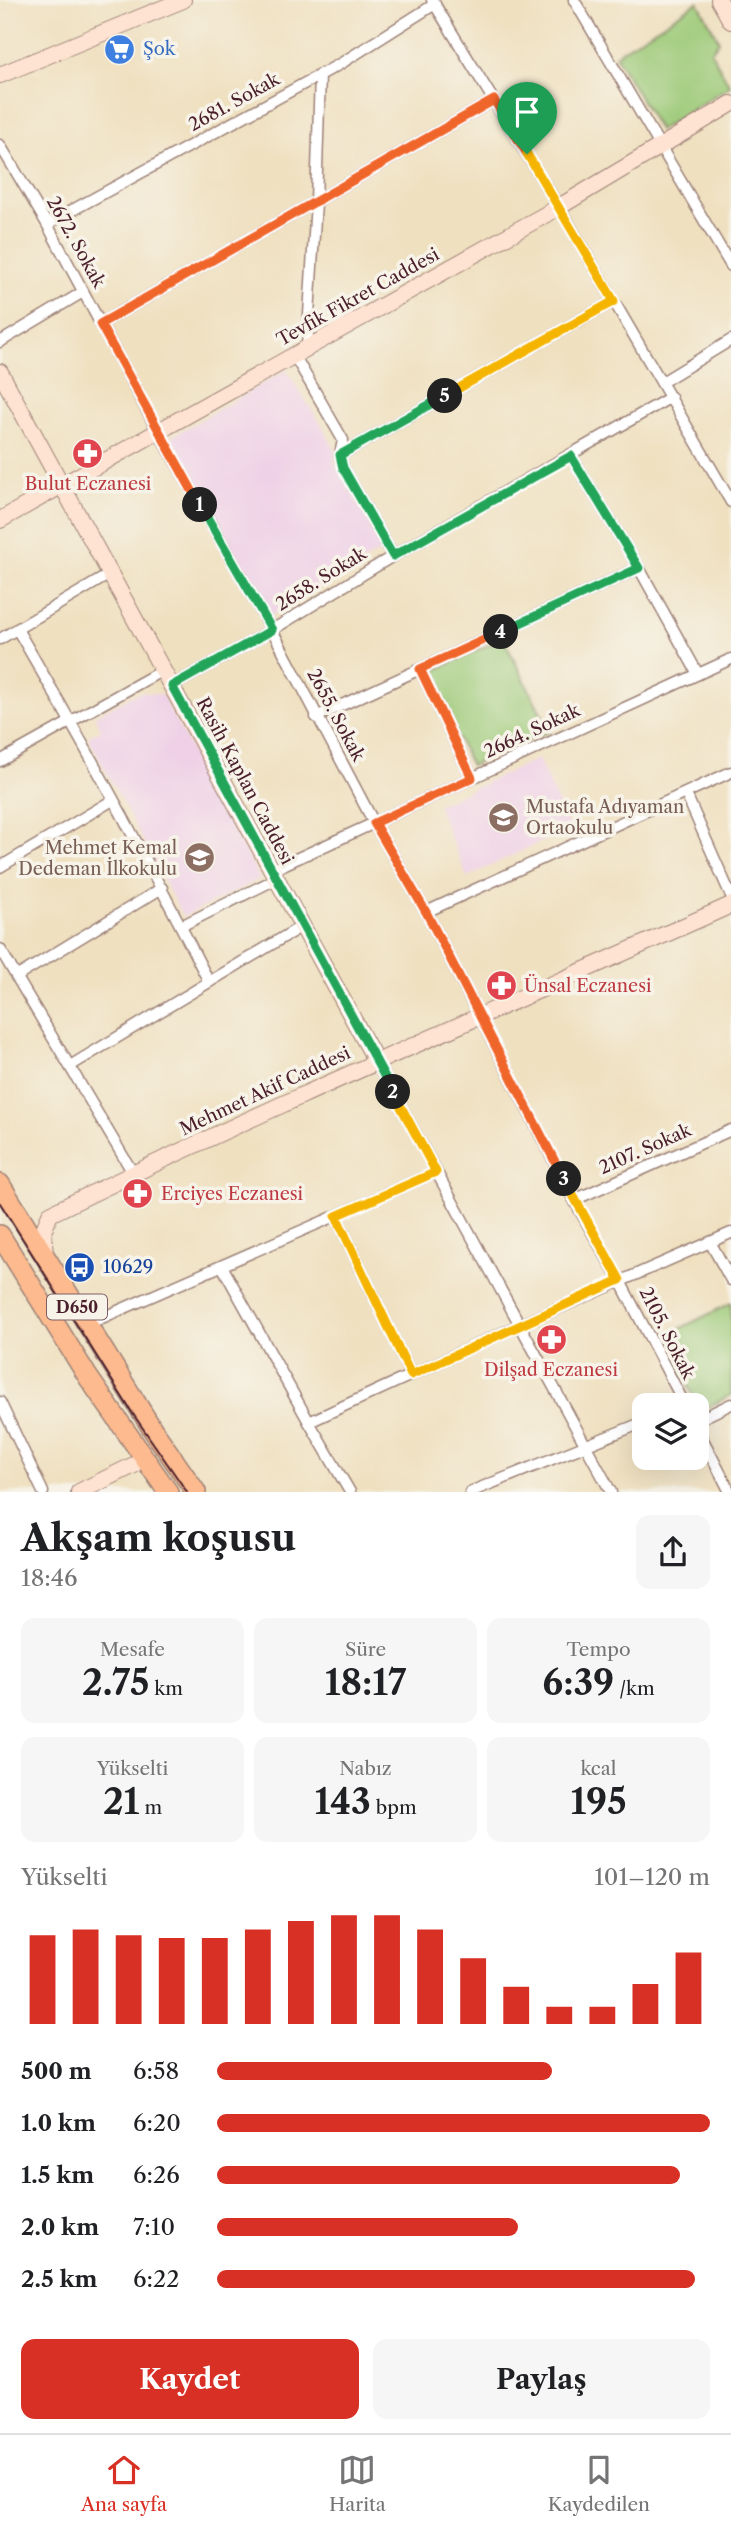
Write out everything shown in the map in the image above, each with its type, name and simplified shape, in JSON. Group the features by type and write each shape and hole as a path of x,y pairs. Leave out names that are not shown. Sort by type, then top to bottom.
{"highway":[{"name":"D650","path":"0,1184 153,1430 196,1492"},
{"name":"D650","path":"0,1235 88,1377 167,1492"},
{"path":"88,1377 111,1425 151,1492"},
{"path":"122,1378 158,1420 205,1492"}],"street":[{"path":"0,66 158,0"},
{"path":"0,75 183,0"},
{"path":"574,0 731,266"},
{"path":"719,0 731,20"},
{"path":"434,2 559,207 731,502"},
{"name":"2681. Sokak","path":"47,224 320,75 434,2"},
{"path":"320,75 316,202 300,351 343,440 340,455 343,468 393,556"},
{"path":"100,324 494,100"},
{"name":"Tevfik Fikret Caddesi","path":"0,520 559,207 660,149 731,104"},
{"name":"2672. Sokak","path":"0,145 47,224 158,431"},
{"path":"0,342 83,292"},
{"path":"340,455 614,301"},
{"path":"662,383 731,341"},
{"name":"Rasih Kaplan Caddesi","path":"0,372 6,399 62,485 376,1061"},
{"name":"2658. Sokak","path":"172,686 671,397"},
{"name":"2655. Sokak","path":"158,431 272,630 316,717 426,912 479,1018"},
{"path":"571,456 639,568 698,674"},
{"path":"316,717 639,568"},
{"path":"0,639 110,574"},
{"path":"17,629 71,721 162,888 209,982"},
{"name":"2664. Sokak","path":"181,926 374,823 731,659"},
{"path":"420,669 472,778"},
{"path":"0,761 163,670"},
{"path":"426,912 731,772"},
{"path":"686,794 731,896"},
{"path":"0,867 113,800"},
{"path":"16,976 162,888"},
{"name":"Mehmet Akif Caddesi","path":"45,1257 43,1232 50,1214 376,1061 731,905"},
{"path":"70,1066 302,926"},
{"path":"0,950 133,1173"},
{"name":"2105. Sokak","path":"479,1018 679,1393"},
{"path":"376,1061 611,1492"},
{"name":"2107. Sokak","path":"574,1200 731,1130"},
{"path":"88,1324 436,1172"},
{"path":"336,1216 411,1375"},
{"path":"309,1422 620,1280 731,1233"},
{"path":"710,1242 731,1280"},
{"path":"222,1266 350,1492"},
{"path":"0,1402 4,1422 43,1492"},
{"path":"709,1416 731,1404"},
{"path":"470,1492 632,1427"},
{"path":"709,1449 730,1492"},
{"path":"79,1492 134,1465"}],"shaded area":[{"path":"286,370 321,424 336,452 334,462 383,550 270,616 168,439"},
{"path":"142,692 162,695 260,879 183,917 88,737 101,730 95,716"},
{"name":"Mustafa Adıyaman Ortaokulu","path":"538,759 570,828 467,877 437,805"}],"green space":[{"path":"698,2 719,41 711,52 730,86 659,130 615,55"},
{"path":"503,638 550,731 471,766 427,674"},
{"path":"731,1303 731,1395 709,1407 709,1393 692,1393 663,1337"}],"tram line":[{"path":"0,1203 133,1414 187,1492"}],"place":[{"name":"Şok","path":"120,49"},
{"name":"Bulut Eczanesi","path":"88,453"},
{"name":"Mustafa Adıyaman Ortaokulu","path":"503,817"},
{"name":"Mehmet Kemal Dedeman İlkokulu","path":"200,858"},
{"name":"Ünsal Eczanesi","path":"501,986"},
{"name":"Erciyes Eczanesi","path":"138,1194"},
{"name":"10629","path":"80,1267"},
{"name":"Dilşad Eczanesi","path":"551,1340"}],"route":[{"path":"494,100 527,154 614,301 340,455 343,468 393,556 571,456 639,568 420,669 472,778 374,823 426,912 574,1200 620,1280 411,1375 336,1216 436,1172 172,686 272,630 100,324 494,100"}]}
